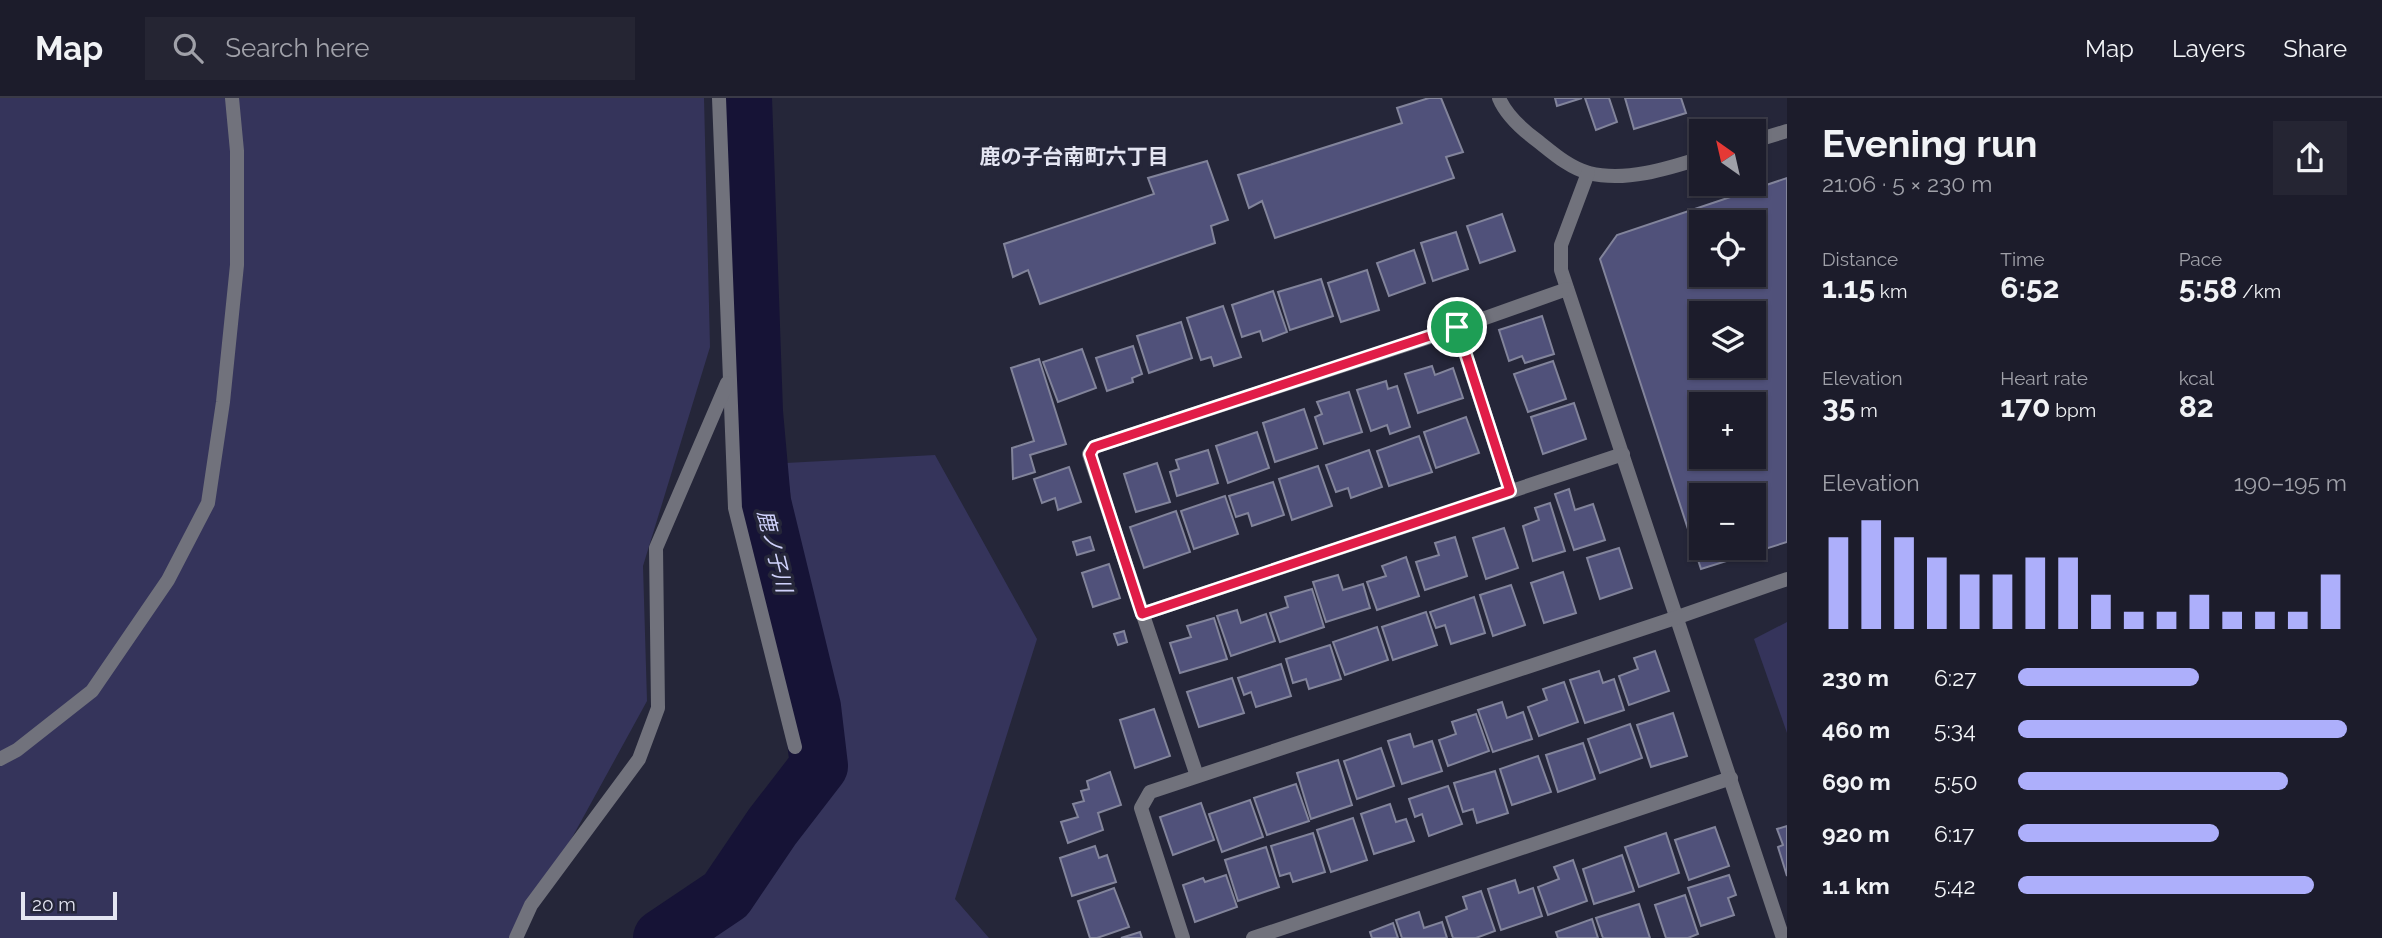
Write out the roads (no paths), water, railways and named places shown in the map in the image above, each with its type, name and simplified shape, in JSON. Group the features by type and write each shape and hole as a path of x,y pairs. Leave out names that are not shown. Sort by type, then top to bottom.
{"street":[{"path":"0,759 17,750 92,691 168,580 208,503 223,402 237,265 237,151 232,98"},
{"path":"719,98 735,508 794,747"},
{"path":"1499,98 1525,131 1560,160 1588,173 1614,176 1662,170 1689,162"},
{"path":"1766,137 1787,131"},
{"path":"1588,173 1562,245 1561,270 1783,938"},
{"path":"1197,776 1090,454 1094,447 1567,289"},
{"path":"1457,327 1510,491"},
{"path":"516,938 531,905 639,759 658,708 656,548 729,378"},
{"path":"1142,614 1623,454"},
{"path":"1183,938 1141,808 1150,792 1787,579"},
{"path":"1253,938 1731,778"}],"waterway":[{"name":"鹿ノ子川","path":"662,938 726,895 772,827 819,766 812,707 762,502 754,412 743,98"}],"district":[{"name":"鹿の子台南町六丁目","path":"1074,156"}]}
